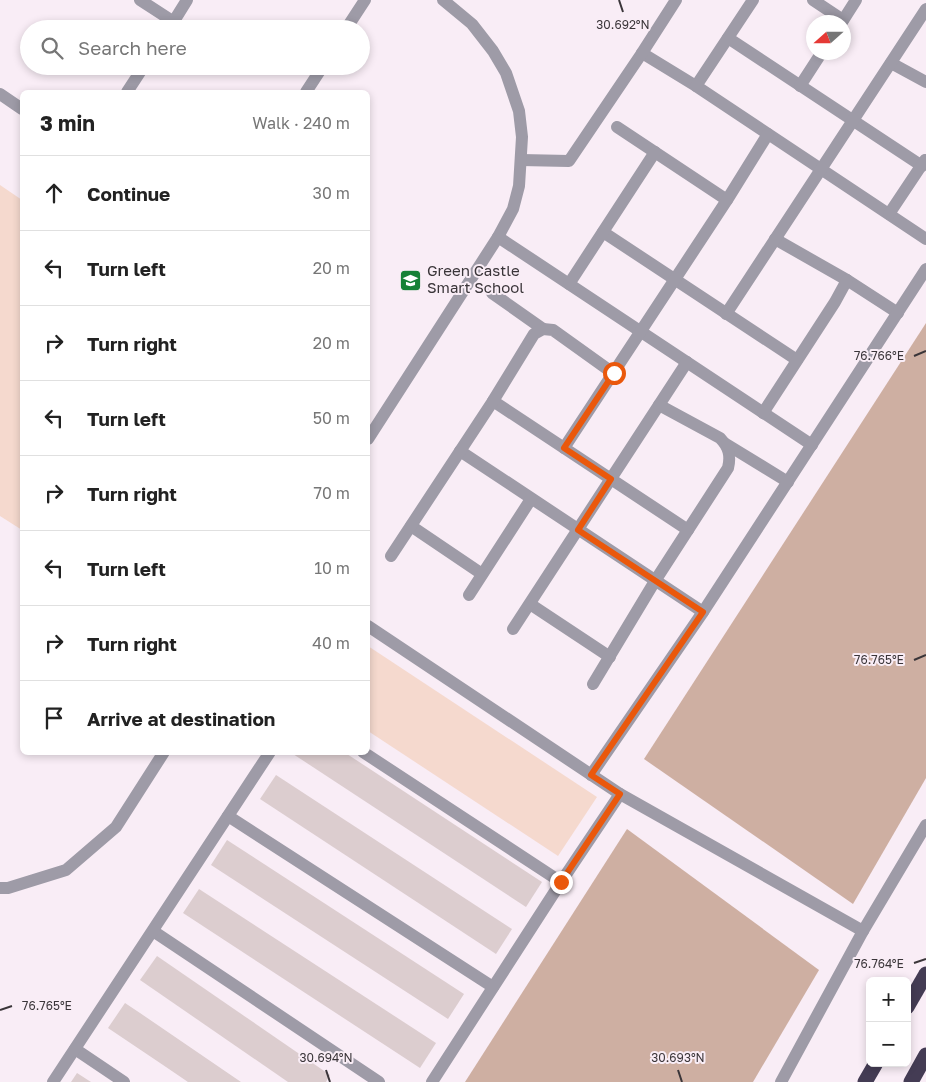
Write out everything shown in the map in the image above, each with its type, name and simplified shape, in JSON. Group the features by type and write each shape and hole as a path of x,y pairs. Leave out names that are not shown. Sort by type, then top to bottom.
{"highway":[{"path":"911,1000 926,974"},
{"path":"911,1082 926,1056"},
{"path":"865,1082 874,1067"}],"street":[{"path":"140,0 165,20"},
{"path":"174,20 187,0"},
{"path":"352,20 364,0"},
{"path":"370,436 498,237 513,209 519,186 522,137 519,111 506,73 493,51 472,24 443,0"},
{"path":"521,160 569,161 676,0"},
{"path":"696,86 753,0"},
{"path":"813,0 834,15"},
{"path":"846,15 856,0"},
{"path":"726,314 926,9"},
{"path":"728,38 852,120 924,162 889,214"},
{"path":"642,53 696,86 926,239"},
{"path":"800,86 817,60"},
{"path":"891,63 926,82"},
{"path":"128,90 138,75"},
{"path":"307,90 317,75"},
{"path":"0,94 20,108"},
{"path":"617,127 727,200"},
{"path":"564,448 727,200 768,134"},
{"path":"569,284 655,152"},
{"path":"603,232 797,360"},
{"path":"498,237 812,445"},
{"path":"775,239 847,280 898,313"},
{"path":"591,775 703,612 926,269"},
{"path":"763,412 835,302 847,280"},
{"path":"492,293 543,329 553,330 614,373"},
{"path":"392,556 493,401 534,334 543,329"},
{"path":"513,629 687,362"},
{"path":"493,401 688,530"},
{"path":"659,405 720,438 726,444 788,482"},
{"path":"593,684 655,581 728,468 730,460 726,444"},
{"path":"460,451 703,612"},
{"path":"468,595 532,499"},
{"path":"411,526 482,574"},
{"path":"530,604 610,657"},
{"path":"370,627 620,794 863,931"},
{"path":"0,888 8,888 66,870 116,827 162,755"},
{"path":"53,1082 268,755"},
{"path":"368,755 561,882"},
{"path":"432,1082 620,794"},
{"path":"228,816 493,987"},
{"path":"781,1082 863,931 926,825"},
{"path":"153,931 379,1082"},
{"path":"75,1049 124,1082"}],"shaded area":[{"path":"0,185 20,199 20,529 0,516"},
{"path":"926,323 926,778 853,904 644,759"},
{"path":"370,647 597,797 558,856 370,732"},
{"path":"627,829 819,970 753,1082 465,1082"}],"building":[{"path":"295,755 349,755 542,882 526,907"},
{"path":"276,775 512,929 496,954 260,799"},
{"path":"227,840 464,994 448,1019 211,865"},
{"path":"199,889 436,1043 420,1068 183,913"},
{"path":"157,956 330,1075 326,1082 288,1082 140,980"},
{"path":"125,1003 241,1082 188,1082 108,1028"},
{"path":"77,1073 91,1082 71,1082"}],"place":[{"name":"Green Castle Smart School","path":"411,280"}],"route":[{"path":"561,882 620,794 591,775 703,612 578,530 611,479 564,448 614,373"}]}
